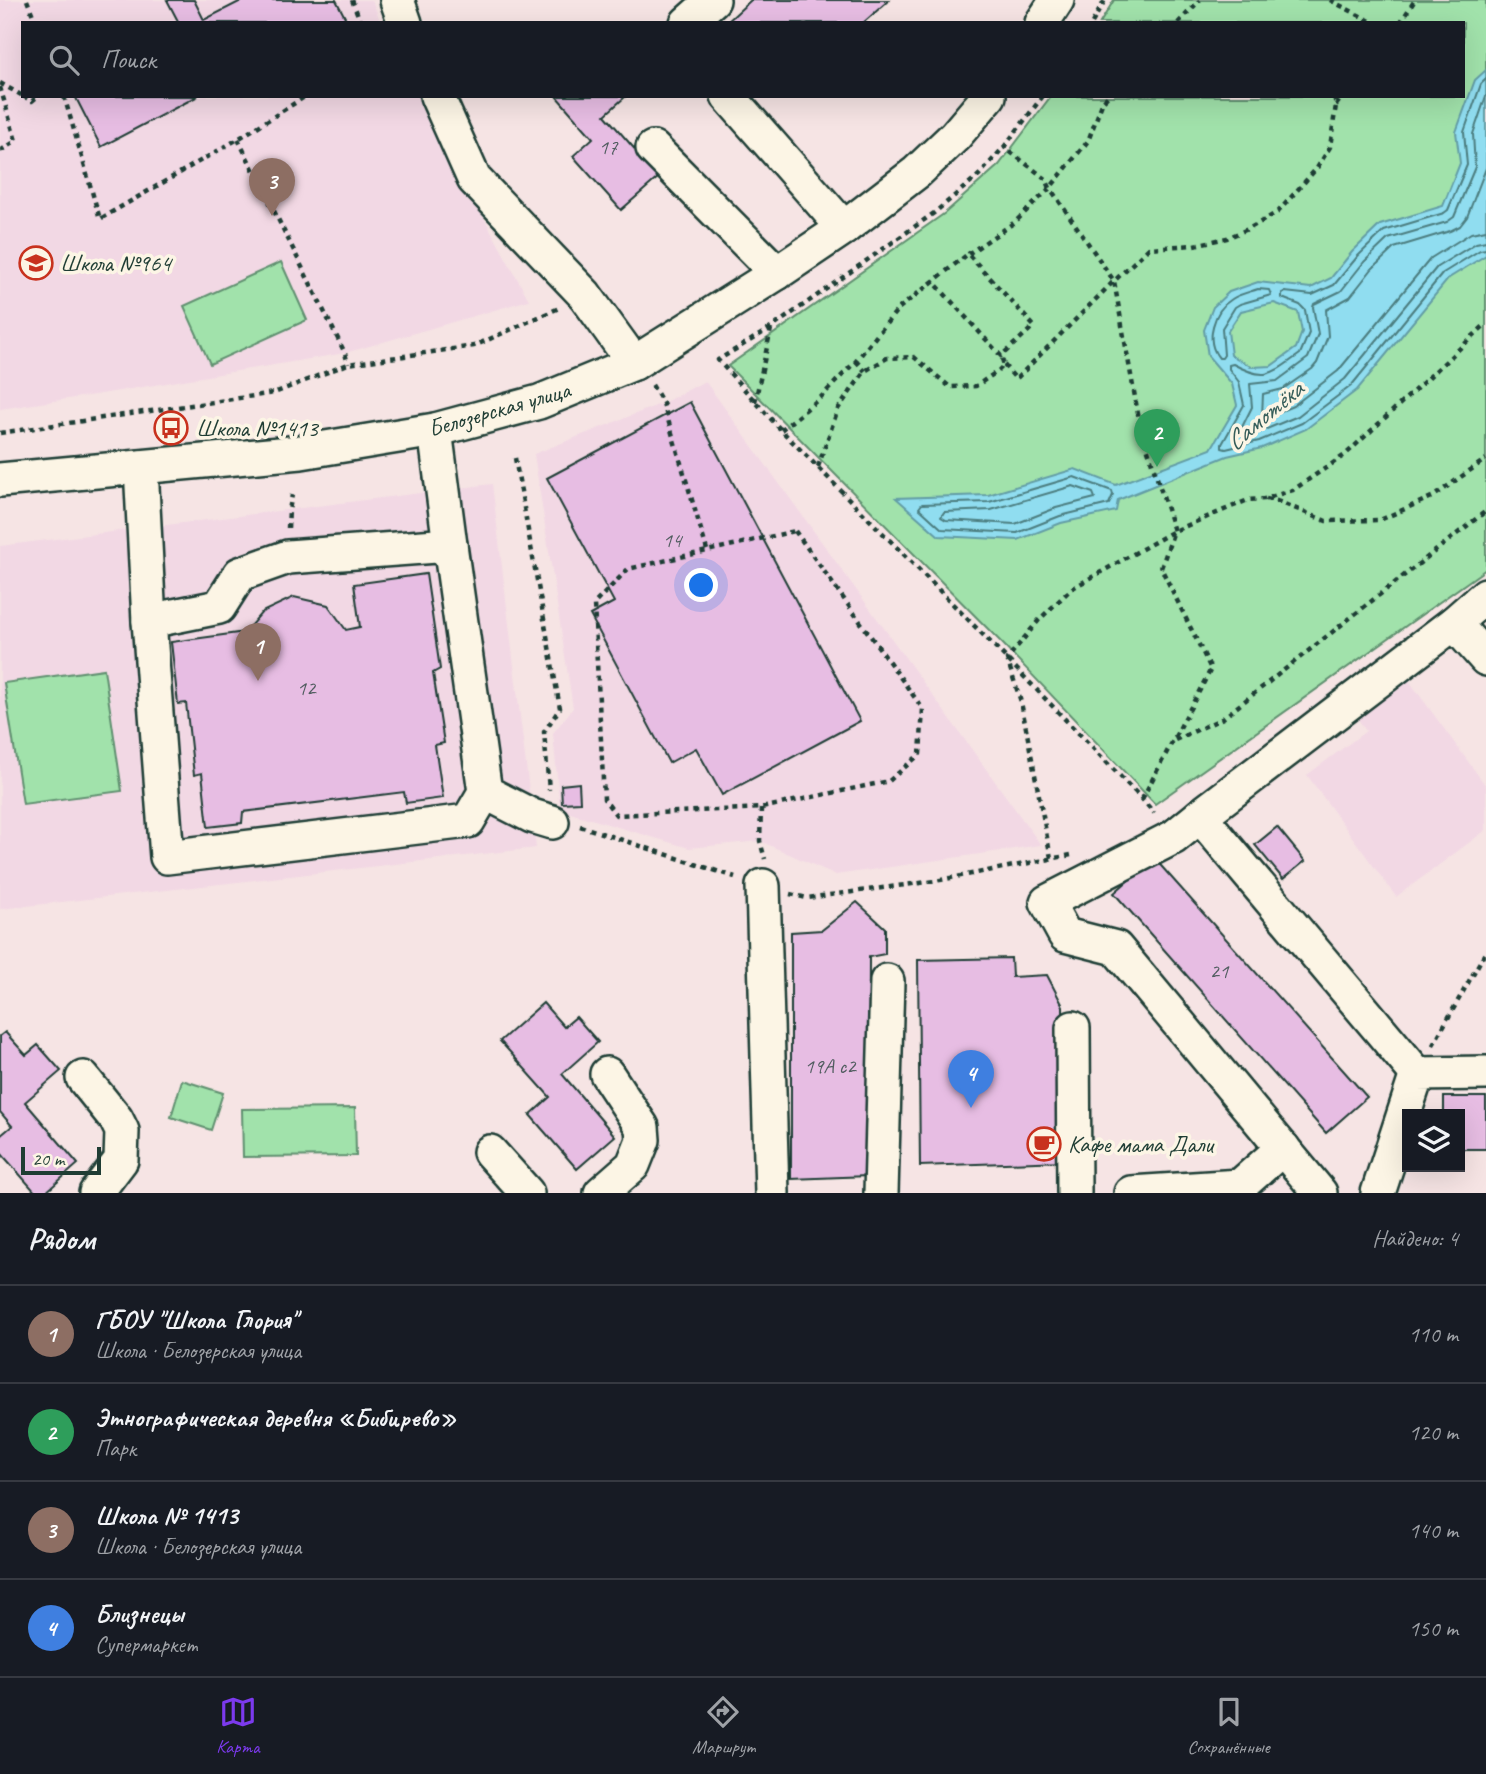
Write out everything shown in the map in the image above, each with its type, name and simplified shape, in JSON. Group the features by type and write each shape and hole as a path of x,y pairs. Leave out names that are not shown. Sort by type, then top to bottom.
{"street":[{"path":"397,0 404,21"},
{"path":"689,21 713,0"},
{"path":"1043,21 1057,0"},
{"path":"438,98 474,179 586,295 634,363"},
{"path":"730,98 844,228"},
{"name":"Белозерская улица","path":"0,480 301,452 435,430 539,402 634,363 844,228 918,172 955,136 987,98"},
{"path":"653,148 777,273"},
{"path":"141,467 149,621 167,857 468,821 485,792 435,430"},
{"path":"149,621 219,607 240,574 288,557 450,545"},
{"path":"1320,1193 1116,948 1065,936 1047,902 1174,837 1454,623 1486,595"},
{"path":"1454,623 1486,659"},
{"path":"485,792 532,816 552,822"},
{"path":"1200,816 1417,1074"},
{"path":"769,888 772,1193"},
{"path":"881,1193 887,981"},
{"path":"1073,1028 1074,1193"},
{"path":"1417,1074 1486,1073"},
{"path":"601,1193 633,1165 643,1140 642,1127 607,1074"},
{"path":"1378,1193 1417,1074"},
{"path":"83,1078 117,1119 122,1131 121,1160 96,1193"},
{"path":"1131,1193 1240,1186 1283,1149"},
{"path":"490,1152 527,1193"}],"path":[{"path":"27,0 35,21"},
{"path":"352,0 360,21"},
{"path":"1092,21 1105,0"},
{"path":"1180,21 1200,0"},
{"path":"1330,0 1370,21"},
{"path":"1401,21 1415,0"},
{"path":"0,85 21,95"},
{"path":"0,85 16,141 0,150"},
{"path":"65,98 100,219 303,98"},
{"path":"1041,98 979,175 934,213 771,328 718,360 781,430 1142,799 1174,837"},
{"path":"781,430 820,398 856,361 898,309 932,280 1015,222 1050,188 1088,141 1106,98"},
{"path":"932,280 1001,356 1004,365 1016,379 1149,248 1227,238 1278,212 1317,168 1329,147 1336,106 1334,98"},
{"path":"1336,106 1342,98"},
{"path":"237,139 345,353 348,364"},
{"path":"1004,147 1046,179 1114,281 1140,425 1174,531 1161,568 1211,668 1142,799"},
{"path":"968,254 1034,326 1001,356"},
{"path":"0,433 274,393 348,364 474,346 586,295"},
{"path":"1264,499 1293,490 1345,455 1486,324"},
{"path":"755,402 771,328"},
{"path":"818,467 838,410 865,372 887,358 914,357 950,387 976,386 1004,365"},
{"path":"856,361 865,372"},
{"path":"634,363 663,403 706,550"},
{"path":"515,458 560,708 544,732 552,822 577,825 807,898 935,881 1078,854"},
{"path":"1007,659 1039,620 1071,589 1174,531 1248,500 1277,501 1326,521 1380,520 1434,496 1486,459"},
{"path":"1174,741 1223,718 1486,512"},
{"path":"795,531 923,709 920,754 889,781 761,808 616,815 604,799 594,604 628,569 706,550 795,531"},
{"path":"1007,659 1021,702 1051,858"},
{"path":"761,808 760,841 769,888"},
{"path":"1417,1074 1486,951"}],"shaded area":[{"path":"0,0 372,0 380,21 21,21 21,98 418,98 529,300 345,353 0,409"},
{"path":"705,381 1041,845 836,875 760,841 689,848 560,810 553,733 573,708 534,454 663,403"},
{"path":"492,484 536,848 0,909 0,546"},
{"path":"1407,678 1486,786 1486,830 1396,897 1307,775 1366,731 1356,716"}],"green space":[{"path":"1114,0 1486,0 1486,569 1155,804 1001,642 728,366 945,213 999,165 1049,98 1465,98 1465,21 1101,21"},
{"path":"281,262 307,320 210,364 184,306"},
{"path":"104,669 122,791 23,804 4,683"},
{"path":"182,1080 223,1093 211,1130 171,1117"},
{"path":"355,1108 356,1156 243,1157 242,1109"}],"water":[{"name":"Самотёка","path":"1486,70 1486,255 1449,278 1357,390 1306,429 1262,448 1227,456 1118,500 1116,511 1061,523 1018,540 939,536 896,498 988,495 1075,469 1116,485 1211,449 1237,405 1232,384 1208,356 1204,330 1213,307 1229,292 1258,282 1311,288 1331,278 1352,252 1380,225 1443,206 1460,163 1456,132 1475,80","holes":["1274,303 1298,312 1302,332 1296,348 1271,366 1252,367 1231,355 1228,331 1241,311"]}],"building":[{"path":"167,0 194,0 204,20 243,0 336,0 346,19 342,21 178,21"},
{"path":"751,0 889,0 865,21 728,21"},
{"path":"76,98 194,98 101,147"},
{"path":"558,98 624,98 605,115 659,177 621,210 573,156 593,138"},
{"path":"690,402 860,721 722,795 696,748 669,763 590,615 614,602 547,478"},
{"path":"426,574 440,669 433,673 444,743 435,745 443,798 406,803 404,792 243,812 242,823 208,827 202,773 194,775 186,703 178,704 171,642 245,632 262,612 294,597 328,605 346,630 360,627 354,584"},
{"path":"579,783 580,802 562,803 561,785"},
{"path":"1277,827 1305,861 1283,879 1255,845"},
{"path":"1154,858 1367,1097 1326,1133 1114,893"},
{"path":"857,902 885,928 885,954 869,957 868,1176 791,1179 791,932 822,930"},
{"path":"1011,958 1012,977 1047,975 1063,1006 1065,1161 920,1166 918,960"},
{"path":"543,1003 564,1027 576,1017 598,1042 562,1074 615,1136 577,1169 530,1115 550,1097 500,1041"},
{"path":"5,1032 26,1055 38,1045 61,1071 25,1102 78,1164 45,1193 36,1193 0,1152 0,1136 12,1126 0,1112 0,1036"},
{"path":"1444,1097 1486,1097 1486,1149 1465,1149 1465,1109 1444,1109"}],"place":[{"name":"Школа № 1413","path":"272,216"},
{"name":"Школа №964","path":"36,263"},
{"name":"Школа №1413","path":"171,428"},
{"name":"Этнографическая деревня «Бибирево»","path":"1157,467"},
{"name":"ГБОУ \"Школа Глория\"","path":"258,681"},
{"name":"Близнецы","path":"971,1108"},
{"name":"Кафе мама Дали","path":"1044,1144"}]}
